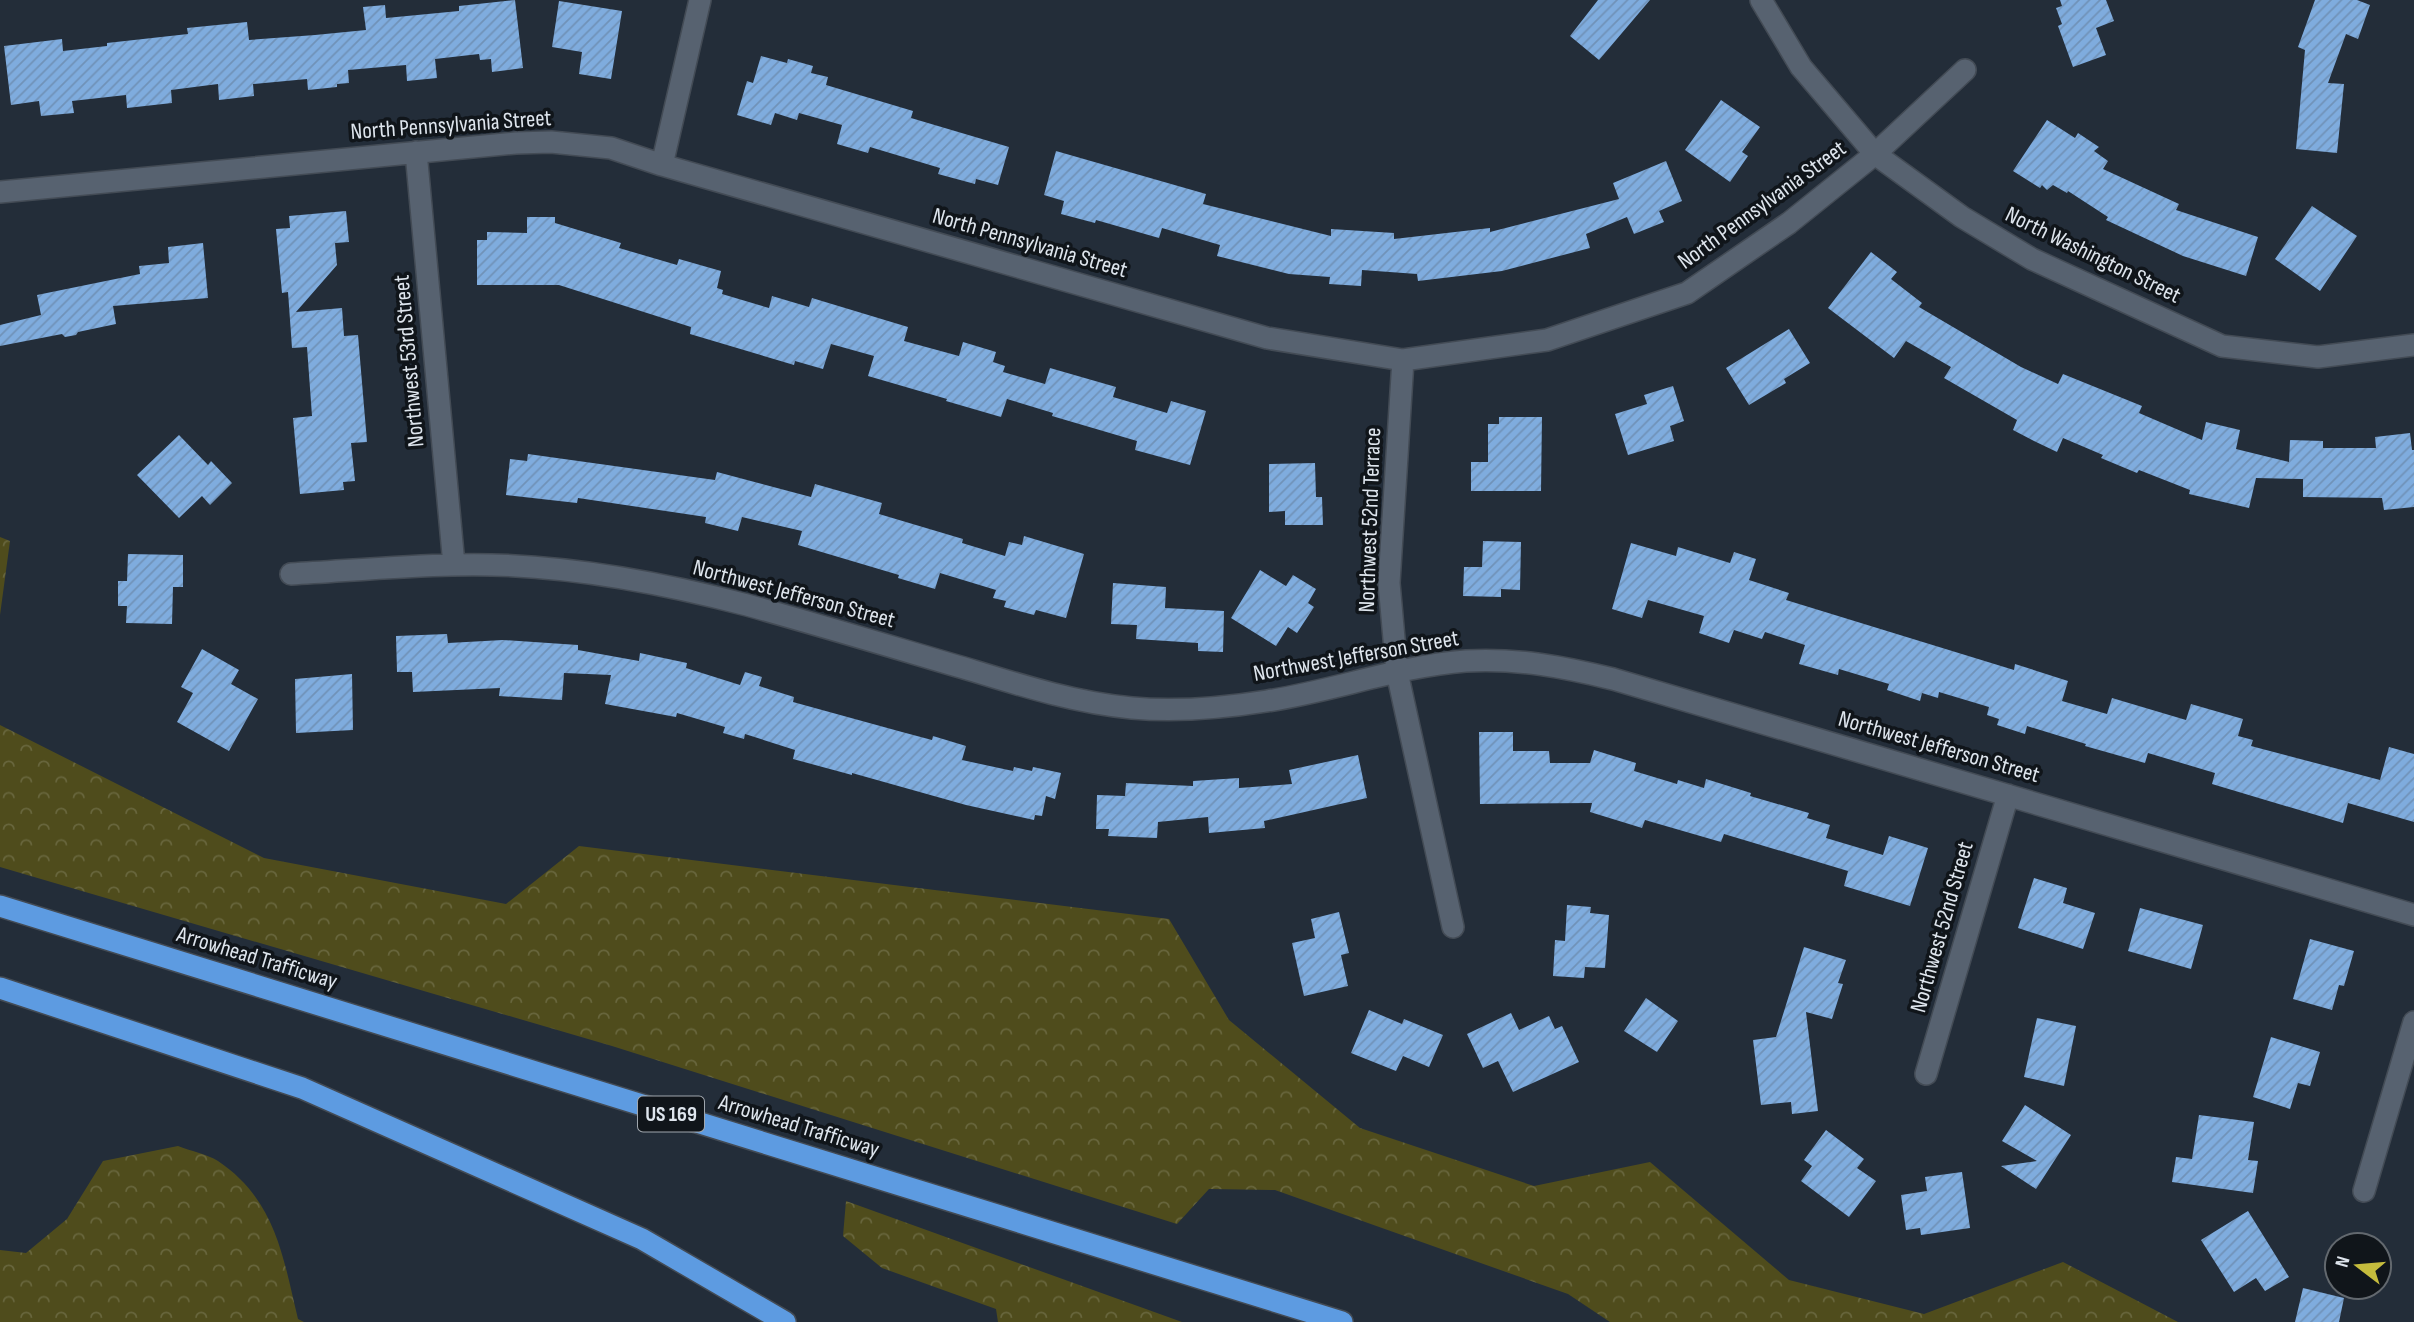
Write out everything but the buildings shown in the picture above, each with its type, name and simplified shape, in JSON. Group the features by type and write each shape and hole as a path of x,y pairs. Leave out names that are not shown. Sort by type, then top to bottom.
{"highway":[{"name":"Arrowhead Trafficway","path":"0,906 1342,1322"},
{"path":"0,988 302,1088 642,1239 785,1322"}],"street":[{"path":"662,165 700,0"},
{"name":"North Washington Street","path":"1761,0 1801,66 1875,154 1962,217 2032,259 2222,346 2318,357 2414,345"},
{"name":"North Pennsylvania Street","path":"0,192 516,143 551,142 611,148 662,165 1267,338 1403,360 1546,340 1687,293 1789,223 1875,154 1965,70"},
{"name":"Northwest 53rd Street","path":"416,152 454,565"},
{"name":"Northwest 52nd Terrace","path":"1403,360 1389,583 1397,673 1452,927"},
{"name":"Northwest Jefferson Street","path":"291,574 454,565 510,566 597,575 745,605 1060,696 1132,708 1195,709 1269,701 1397,673 1463,662 1501,660 1551,664 1613,679 2414,915"},
{"name":"Northwest 52nd Street","path":"1926,1074 2008,795"},
{"path":"2364,1191 2414,1022"}],"green space":[{"path":"0,537 10,541 0,615"},
{"path":"0,725 264,858 506,904 579,846 1169,919 1229,1020 1360,1128 1534,1186 1650,1162 1789,1280 1924,1314 2063,1262 2178,1322 1610,1322 1568,1294 1275,1190 1209,1189 1177,1224 612,1046 0,867"},
{"path":"178,1146 218,1161 253,1193 274,1231 298,1319 304,1322 0,1322 0,1250 26,1253 67,1219 103,1161"},
{"path":"846,1201 1182,1322 998,1322 996,1309 882,1268 843,1236"}]}
